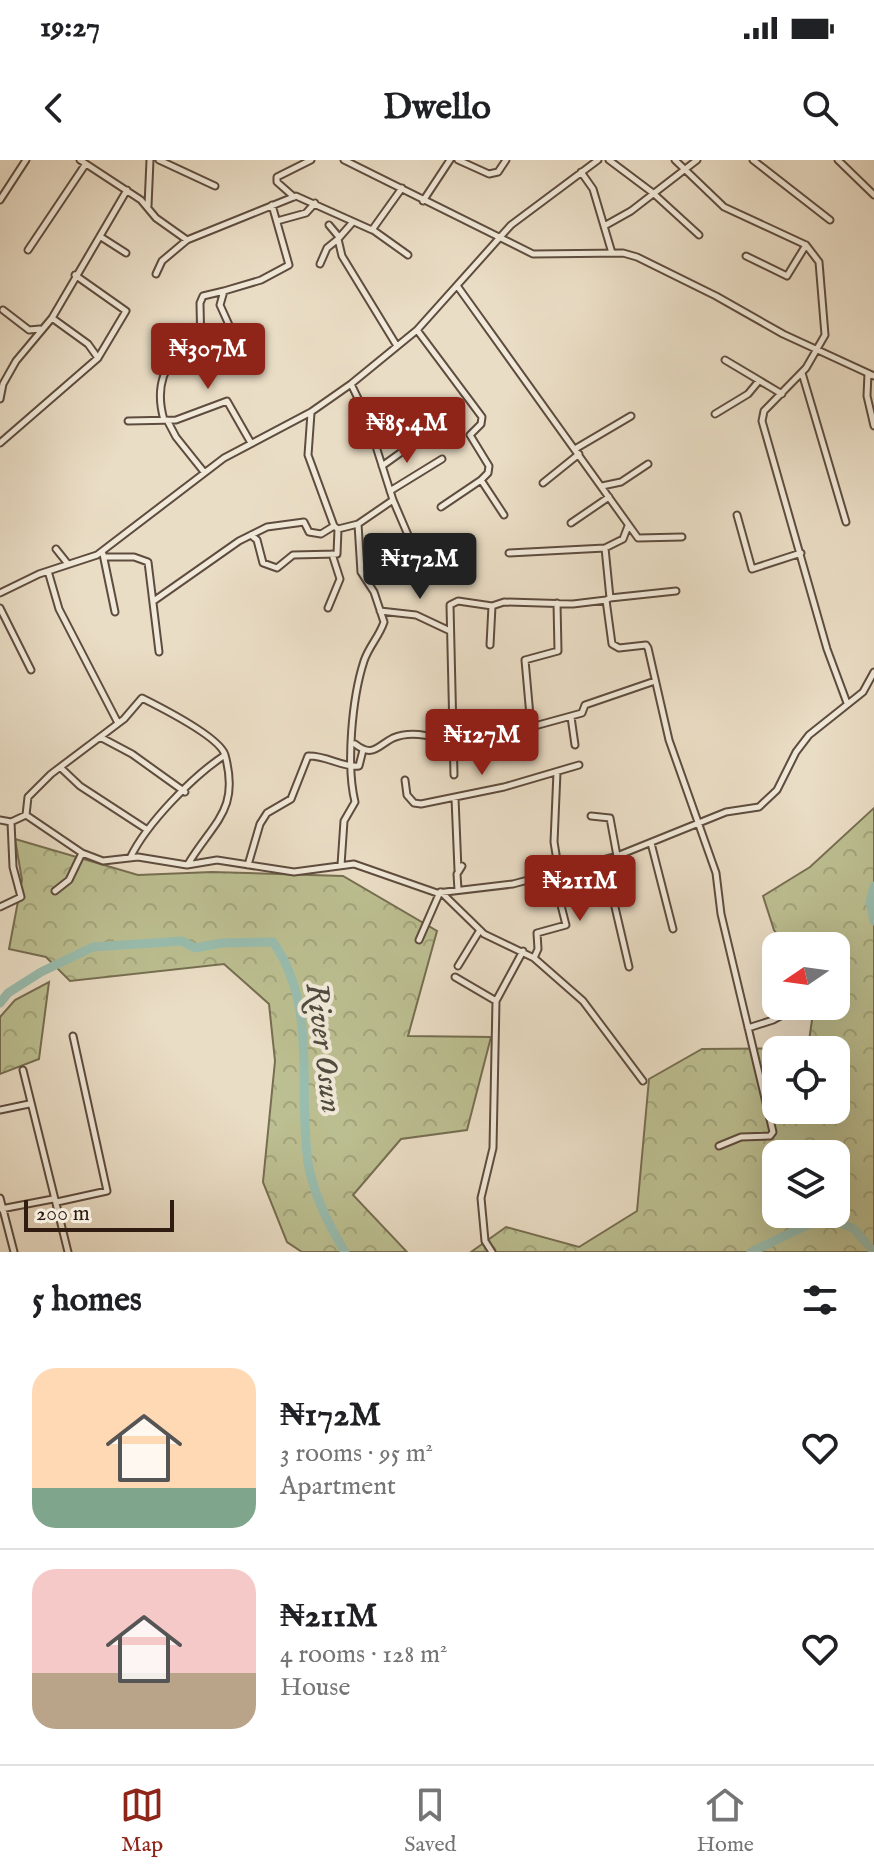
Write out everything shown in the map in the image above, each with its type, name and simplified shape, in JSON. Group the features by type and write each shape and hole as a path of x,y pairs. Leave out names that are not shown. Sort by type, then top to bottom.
{"street":[{"path":"0,200 26,160"},
{"path":"148,208 147,195 152,180 150,160"},
{"path":"159,160 215,186"},
{"path":"311,160 277,177 277,182 294,197 315,203 372,230 408,255"},
{"path":"344,160 533,254 612,253 637,257 663,269 783,334 871,375 867,396 874,426"},
{"path":"423,201 450,160"},
{"path":"458,160 489,174 498,172 506,160"},
{"path":"103,554 204,472 311,412 351,384 417,330 458,287 498,237 598,160"},
{"path":"609,160 653,193 699,235"},
{"path":"675,160 724,207 806,245 819,262 826,328 802,373 764,411 762,421 834,675 847,703"},
{"path":"606,225 697,160"},
{"path":"753,160 830,220"},
{"path":"842,161 874,195"},
{"path":"28,250 83,162 141,200 156,218 187,240"},
{"path":"581,172 593,189 612,253"},
{"path":"372,230 402,188"},
{"path":"0,399 3,384 16,361 52,318 127,190"},
{"path":"141,200 147,195"},
{"path":"156,274 162,261 187,240 294,197"},
{"path":"277,221 306,213 315,203"},
{"path":"201,351 200,303 203,296 261,280 289,265 272,205"},
{"path":"320,264 327,248 352,223"},
{"path":"329,225 339,238 342,256 397,346"},
{"path":"101,237 126,253"},
{"path":"746,256 787,276 806,245"},
{"path":"0,443 98,358 126,311 75,275"},
{"path":"458,287 628,526 644,541 682,537"},
{"path":"204,472 176,437 157,405 164,371 173,359 212,349 234,336 220,305 224,291"},
{"path":"3,310 29,330 39,332"},
{"path":"52,318 88,344 98,358"},
{"path":"417,330 482,417 481,424 470,435 489,466 488,473 481,480 441,507"},
{"path":"725,360 782,394"},
{"path":"802,373 846,522"},
{"path":"715,414 748,394 758,382"},
{"path":"351,384 366,415 393,500 414,549"},
{"path":"128,421 166,420 227,401 251,443"},
{"path":"251,535 257,540 263,563 277,568 293,555 337,554 340,545 336,527 308,455 311,412"},
{"path":"543,483 577,451 631,416"},
{"path":"382,466 417,441"},
{"path":"390,491 442,459"},
{"path":"602,486 621,482 648,464"},
{"path":"481,480 504,515"},
{"path":"571,523 609,497"},
{"path":"155,600 251,535 282,524 304,522 309,532 321,534 336,527 358,524 393,500"},
{"path":"737,515 752,569 801,553"},
{"path":"341,865 344,821 355,802 350,778 356,695 367,653 382,627 380,611 361,572 358,524"},
{"path":"509,553 605,548 623,539 628,526"},
{"path":"605,548 612,644 619,648 646,645 669,740 716,873 721,914 773,1132 770,1136 741,1137 719,1146"},
{"path":"56,549 68,564"},
{"path":"103,554 115,612"},
{"path":"0,593 48,571 103,554 145,559 155,600 159,652"},
{"path":"328,608 340,579 332,554"},
{"path":"48,571 59,609 118,723"},
{"path":"454,775 456,747 450,702 450,605 458,601 492,606 504,602 557,603 676,591"},
{"path":"557,603 558,651 525,660 531,727 582,713 585,705 655,680"},
{"path":"490,645 492,606"},
{"path":"0,608 31,670"},
{"path":"380,611 416,615 450,631"},
{"path":"26,815 82,853 103,861 130,859 187,865 217,860 294,872 341,865 366,866 409,885 440,891 556,874 617,856 726,812 759,807 770,799 809,735 863,692 874,672"},
{"path":"26,815 28,797 118,723 142,698 209,735 223,748 225,755 232,781 226,807 187,865"},
{"path":"571,717 575,745"},
{"path":"354,743 363,750 377,751 392,738 409,736 442,738 456,747"},
{"path":"100,737 132,754 185,792"},
{"path":"248,865 260,824 267,813 291,799 308,756 329,758 351,767 359,766 363,750"},
{"path":"130,859 146,829 185,792 202,770 225,755"},
{"path":"405,780 407,795 414,803 455,798 579,765"},
{"path":"61,768 80,786 146,829"},
{"path":"534,958 538,949 537,933 566,925 556,874 554,842 557,772"},
{"path":"455,798 460,868 458,890"},
{"path":"0,820 11,822 26,815"},
{"path":"591,816 610,818 617,856"},
{"path":"0,907 21,897 13,867 11,822"},
{"path":"651,843 673,929"},
{"path":"55,891 69,880 82,853"},
{"path":"604,860 629,967"},
{"path":"440,891 480,930 534,958 592,1012 643,1081"},
{"path":"419,940 440,891"},
{"path":"458,966 480,930"},
{"path":"492,1252 485,1241 481,1198 494,1138 496,1001 523,951"},
{"path":"455,977 496,1001"},
{"path":"748,1028 773,1020"},
{"path":"1,1209 107,1191 73,1036"},
{"path":"23,1070 68,1252"},
{"path":"0,1110 29,1104"},
{"path":"0,1198 14,1252"}],"green space":[{"path":"874,808 874,1252 471,1252 506,1227 579,1247 637,1211 649,1079 702,1049 762,1048 762,1124 850,1124 850,1036 810,1036 812,1020 850,1020 850,932 776,932 763,896 810,867"},
{"path":"15,839 138,875 212,872 343,876 437,931 408,1036 491,1037 467,1130 401,1139 353,1195 407,1252 302,1252 287,1242 263,1182 275,1061 269,1004 224,964 70,981 46,957 9,949 22,880"},
{"path":"49,982 39,1059 0,1074 0,1017 15,1000"}],"waterway":[{"name":"River Osun","path":"874,886 870,902 874,921"},
{"name":"River Osun","path":"0,1003 8,993 41,972 93,947 182,941 195,948 222,943 273,942 287,967 301,1021 305,1134 310,1174 322,1208 345,1252"},
{"name":"River Osun","path":"751,1252 826,1216 854,1229 874,1252"}]}
